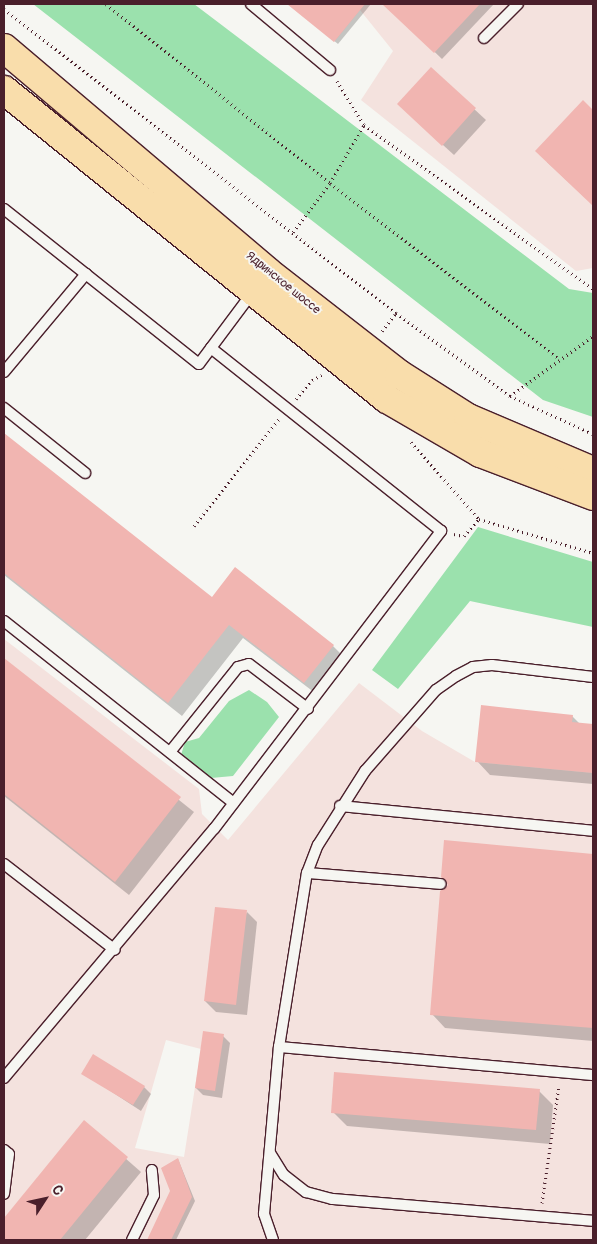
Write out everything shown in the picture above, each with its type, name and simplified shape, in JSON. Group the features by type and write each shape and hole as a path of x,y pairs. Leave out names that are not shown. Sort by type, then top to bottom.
{"main road":[{"name":"Ядринское шоссе","path":"4,48 260,282 352,373 443,434 523,472 593,496"},
{"name":"Ядринское шоссе","path":"4,90 260,282 399,374 468,418 566,462 593,471"}],"lane":[{"path":"251,4 330,70"},
{"path":"484,38 518,4"},
{"path":"4,209 199,364 260,282"},
{"path":"4,372 86,274"},
{"path":"4,1078 115,950 234,803 308,709 441,531 212,348"},
{"path":"4,408 85,473"},
{"path":"4,621 234,803"},
{"path":"170,752 238,667 249,664 308,709"},
{"path":"273,1240 264,1214 279,1047 307,873 340,806 365,771 408,721 436,690 456,676 474,668 492,665 593,677"},
{"path":"340,806 593,831"},
{"path":"4,864 115,950"},
{"path":"307,873 441,884"},
{"path":"279,1047 593,1075"},
{"path":"4,1150 9,1154 4,1194"},
{"path":"270,1153 284,1175 306,1192 332,1199 593,1221"},
{"path":"132,1240 154,1195 152,1170"}],"path":[{"path":"106,4 330,183 559,359"},
{"path":"4,9 396,313 510,396 593,434"},
{"path":"330,70 364,125 593,289"},
{"path":"293,232 330,183 364,125"},
{"path":"379,336 396,313"},
{"path":"510,396 593,336"},
{"path":"464,536 479,519 593,554"},
{"path":"540,1216 561,1072"}],"shaded area":[{"path":"287,4 593,4 593,268 576,271 361,100 393,51 360,10 334,42"},
{"path":"4,639 199,789 202,814 228,840 359,683 422,731 475,762 593,773 593,1240 4,1240","holes":["166,1040 201,1049 184,1157 135,1148"]}],"green space":[{"path":"33,4 194,4 569,289 593,293 593,417 543,400"},
{"path":"478,527 593,562 593,627 470,601 398,689 372,670"},
{"path":"249,690 267,702 279,717 233,776 211,778 181,755 185,742 199,738 229,701"}],"building":[{"path":"287,4 365,4 334,42"},
{"path":"382,4 480,4 434,53"},
{"path":"431,67 476,108 442,146 397,104"},
{"path":"583,100 593,110 593,206 535,151"},
{"path":"4,433 212,597 235,567 334,645 304,683 229,625 168,703 4,573"},
{"path":"4,658 181,797 115,882 4,794"},
{"path":"481,705 573,715 572,722 593,724 593,773 475,762"},
{"path":"444,840 593,854 593,1028 430,1015 440,891 448,885 441,877"},
{"path":"215,907 247,910 236,1005 204,1001"},
{"path":"203,1031 224,1034 215,1091 195,1088"},
{"path":"93,1054 145,1086 133,1105 81,1074"},
{"path":"334,1072 540,1089 536,1130 331,1113"},
{"path":"84,1120 128,1157 60,1240 4,1240 4,1218"},
{"path":"178,1158 192,1197 171,1240 147,1240 170,1191 161,1168"}]}
